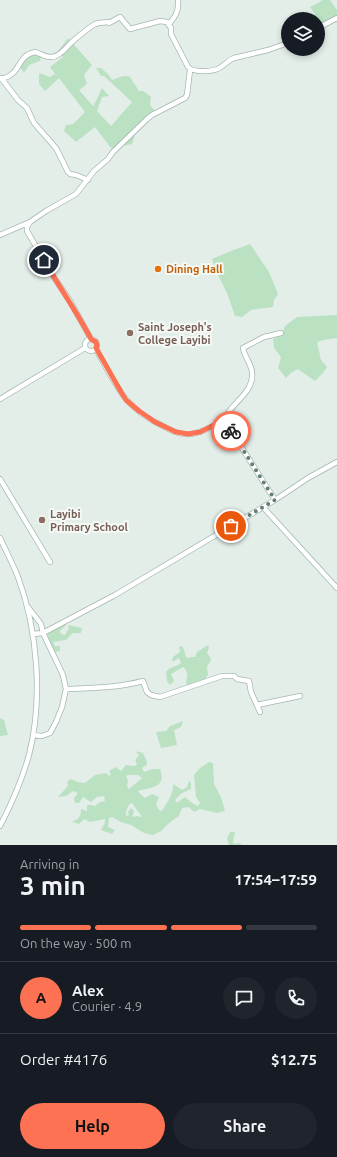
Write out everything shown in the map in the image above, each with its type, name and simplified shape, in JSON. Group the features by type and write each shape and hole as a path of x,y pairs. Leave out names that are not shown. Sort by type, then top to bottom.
{"street":[{"path":"169,24 178,12 178,0"},
{"path":"0,235 30,222 76,194 88,180 94,171 108,159 113,152 152,114 184,98 187,95 190,70 171,34 169,24 164,21 130,28 120,16 109,23 100,22 95,24 56,56 52,58 46,57 35,52 28,54 23,58 14,73 0,78 26,108 34,123 56,148 68,172 88,180"},
{"path":"325,24 337,18"},
{"path":"190,70 217,70 221,68 229,59 281,45"},
{"path":"30,222 27,227 27,231 91,339 96,342 96,348 126,400 155,422 176,432 188,434 200,432 224,420 226,414 245,393 251,380 252,371 243,348 264,337 281,333"},
{"path":"86,348 85,343 88,339 91,339"},
{"path":"86,348 88,351 92,351 96,348"},
{"path":"0,399 86,348"},
{"path":"224,420 275,500"},
{"path":"33,634 43,633 115,595 263,508 308,478 337,462"},
{"path":"0,479 50,562"},
{"path":"263,508 337,588"},
{"path":"0,538 18,578 26,605 33,634 36,678 35,723 29,756 12,802 0,826"},
{"path":"26,605 41,624 43,633 63,675 66,689 62,707 50,733 42,736 33,735"},
{"path":"66,689 120,686 142,681 150,695 160,697 218,677 234,676 237,679 249,681 251,692 260,712"},
{"path":"257,705 300,696"}],"green space":[{"path":"323,0 330,0 337,10 337,18 325,24 325,12 314,12 310,7"},
{"path":"68,38 92,65 84,75 87,84 79,90 93,106 102,88 109,96 102,97 97,111 111,126 132,102 104,76 101,76 96,68 101,68 112,80 123,76 130,77 139,91 143,91 151,97 150,105 155,111 138,126 132,144 111,148 95,127 76,142 64,131 66,125 73,124 85,112 59,78 45,91 39,84 39,73 50,77 55,74 50,67 63,57 59,50"},
{"path":"37,54 41,56 40,61 29,65 24,73 20,67 22,64 29,57"},
{"path":"250,244 269,272 278,294 274,300 273,307 251,310 242,317 235,316 212,259"},
{"path":"337,315 337,338 317,342 321,360 327,367 323,373 315,381 298,369 286,378 278,368 281,357 274,348 273,339 282,335 285,326 297,317"},
{"path":"64,623 66,625 60,631 61,634 65,635 69,628 68,625 82,628 81,633 73,633 66,640 53,642 55,646 60,646 60,651 55,652 49,642 48,634 53,629"},
{"path":"208,645 209,648 207,653 211,660 207,667 208,675 205,679 187,685 187,674 183,667 171,674 174,681 170,685 167,681 166,672 170,668 181,663 179,658 172,661 173,657 180,652 179,647 182,646 187,658 195,657 197,652"},
{"path":"0,718 4,720 8,735 0,736"},
{"path":"183,721 181,727 174,730 177,745 161,748 156,732 166,731 170,726"},
{"path":"135,751 143,753 147,762 147,765 142,768 144,772 153,769 160,769 162,775 160,783 156,786 138,791 145,798 152,794 159,797 156,804 159,810 162,811 168,801 173,784 182,790 187,787 189,781 191,783 191,789 182,793 175,800 177,803 185,797 198,806 200,803 196,797 194,775 200,768 209,762 213,763 214,784 221,797 225,811 217,813 200,809 194,812 189,807 182,808 179,816 161,831 153,835 144,833 131,825 112,817 109,818 108,827 115,830 112,834 101,830 105,819 90,822 85,819 79,824 72,822 79,817 81,814 81,809 87,811 87,805 95,806 100,802 105,801 104,796 97,797 91,802 83,797 79,803 75,803 74,798 78,793 73,791 66,796 58,797 68,786 67,782 71,779 85,783 95,775 106,773 109,776 111,774 109,771 116,767 121,771 126,765 135,766 137,764 135,760 139,755","holes":["138,775 142,778 129,789 127,786 128,781 126,776","132,803 142,817 132,817 134,811 131,808 128,812 129,815 126,816 128,807"]},
{"path":"230,832 235,832 234,844 239,843 242,845 228,845 227,838"}],"way so far":[{"path":"231,431 275,500 231,526"}],"place":[{"name":"Dining Hall","path":"158,269"},
{"name":"Saint Joseph's College Layibi","path":"130,333"},
{"name":"Layibi Primary School","path":"42,520"}],"route":[{"path":"44,260 70,301 91,339 95,340 97,344 96,348 121,392 132,406 155,422 176,432 192,434 200,432 224,420 231,431"}]}
